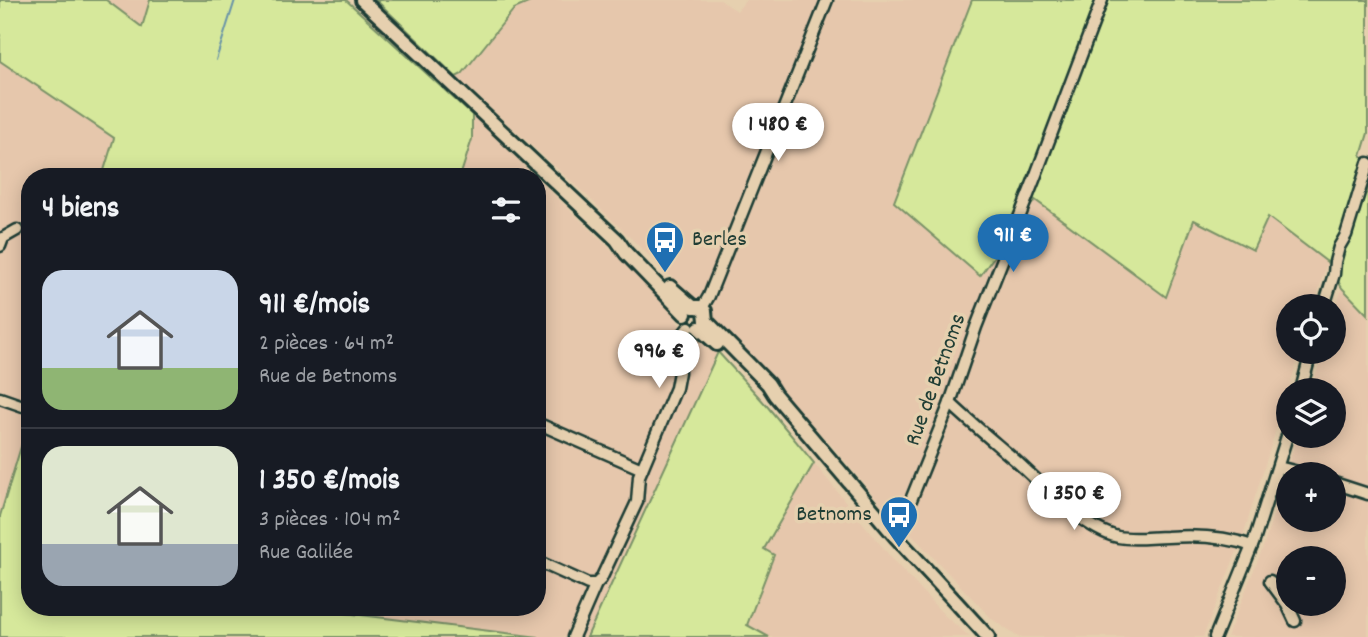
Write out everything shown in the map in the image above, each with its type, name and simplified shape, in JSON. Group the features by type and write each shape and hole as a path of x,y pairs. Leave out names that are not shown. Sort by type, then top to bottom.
{"main road":[{"path":"362,0 540,168"},
{"path":"546,173 629,248 696,318 768,384 896,537 988,637"},
{"path":"975,622 1000,637"}],"street":[{"path":"573,637 596,584 601,579 638,502 639,476 676,388 679,372 677,344 709,296 827,0"},
{"name":"Rue de Betnoms","path":"896,537 950,403 976,327 1102,0"},
{"path":"1328,294 1339,247 1346,235 1368,163"},
{"path":"0,246 3,238 17,230"},
{"path":"0,398 21,404"},
{"path":"950,403 1079,516 1104,533 1133,539 1210,536 1252,546"},
{"path":"546,427 642,469"},
{"path":"1215,637 1252,546 1276,473"},
{"path":"1346,487 1368,494"},
{"path":"546,565 586,583 596,584"},
{"path":"1270,581 1287,604 1295,621"}],"shaded area":[{"path":"106,0 150,0 142,27"},
{"path":"535,0 720,0 737,11 746,0 972,0 894,202 980,275 1034,199 1165,296 1194,219 1252,250 1268,217 1327,262 1318,294 1276,294 1276,364 1296,364 1292,378 1276,378 1276,429 1243,536 1203,637 1018,637 992,619 890,515 833,447 714,318 712,301 705,296 694,299 584,193 456,77 462,74 514,9"},
{"path":"0,61 114,138 105,168 21,168 21,447 0,516"},
{"path":"472,115 527,168 463,168 472,139"},
{"path":"546,187 674,313 679,325 688,334 699,336 718,352 587,637 539,637 369,616 546,616"},
{"path":"1342,288 1368,315 1368,637 1227,637 1264,545 1276,505 1276,532 1346,532 1346,462 1289,462 1293,448 1346,448 1346,378 1315,378 1319,364 1346,364 1346,294 1340,294"},
{"path":"814,463 894,561 944,615 970,637 769,637 747,625 774,556 764,549"}],"green space":[{"path":"0,0 106,0 142,27 150,0 346,0 472,115 472,139 463,168 105,168 114,138 0,61"},
{"path":"376,0 535,0 514,9 462,74 456,77"},
{"path":"972,0 1368,0 1368,133 1361,156 1368,163 1368,315 1342,288 1327,262 1268,217 1253,250 1194,220 1166,297 1035,200 980,276 894,202"},
{"path":"718,352 814,463 764,549 774,555 747,625 769,637 587,637"},
{"path":"21,447 21,616 369,616 539,637 0,637 0,516"}],"waterway":[{"path":"216,60 235,0"}],"place":[{"name":"Berles","path":"665,274"},
{"name":"Betnoms","path":"899,549"}]}
